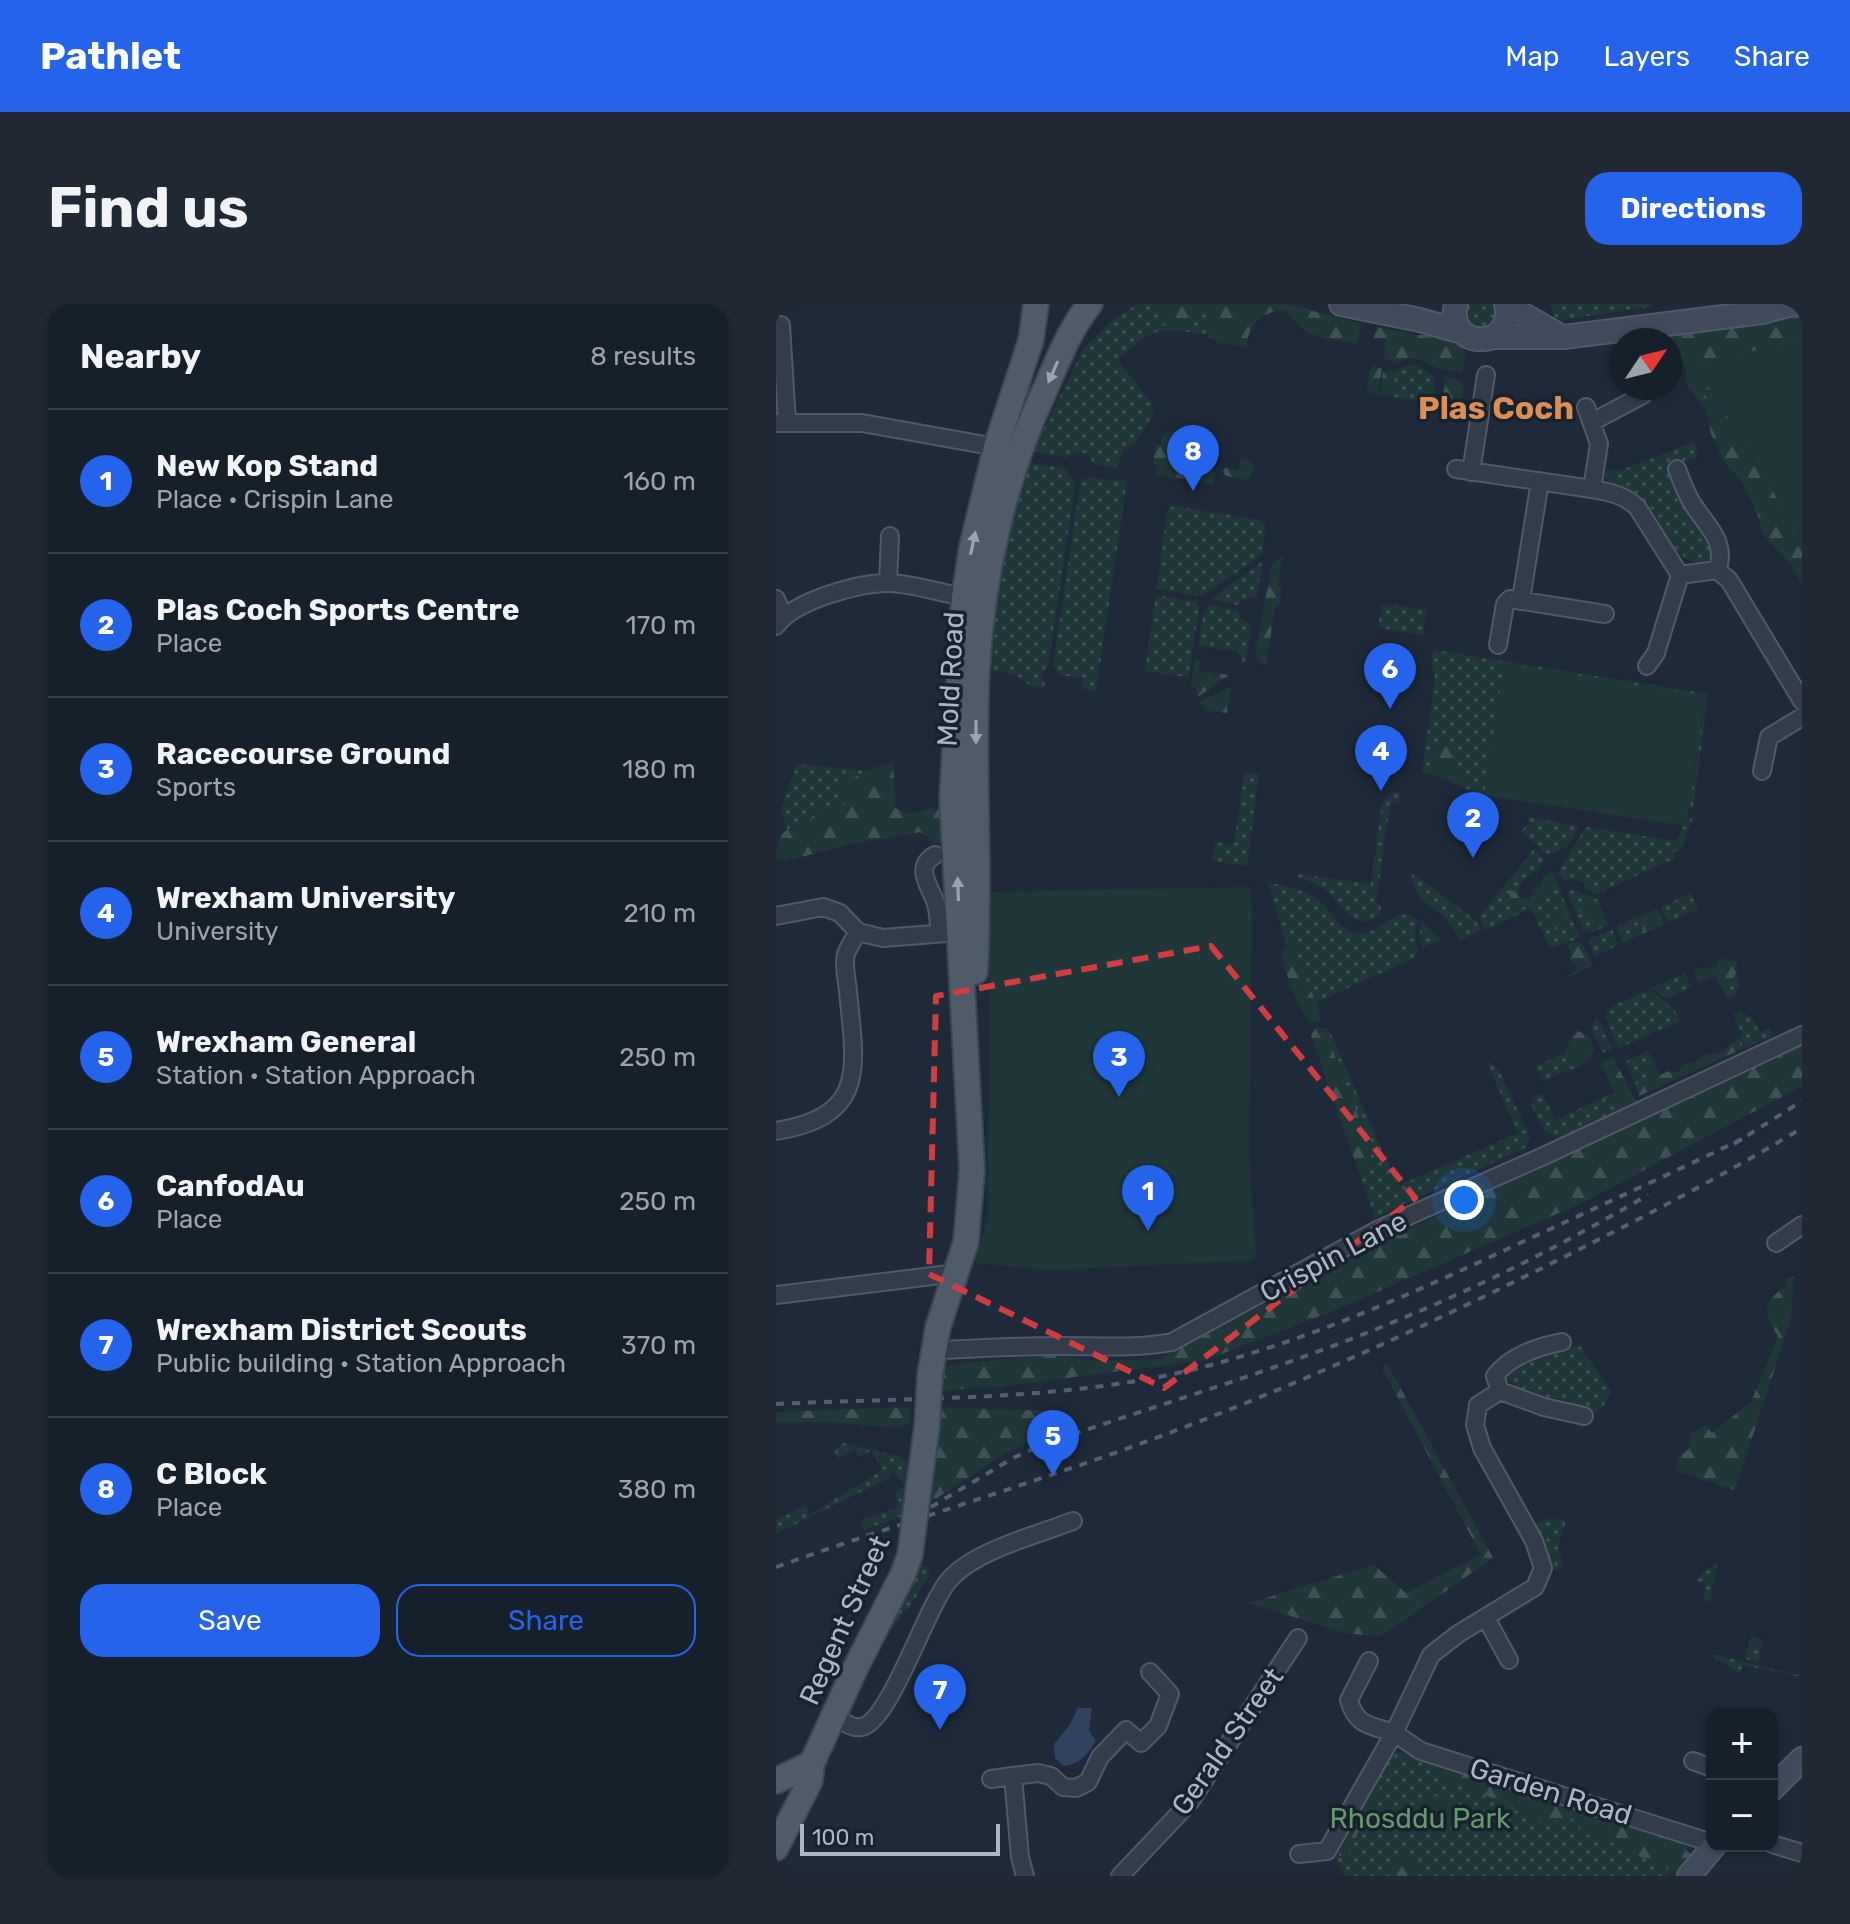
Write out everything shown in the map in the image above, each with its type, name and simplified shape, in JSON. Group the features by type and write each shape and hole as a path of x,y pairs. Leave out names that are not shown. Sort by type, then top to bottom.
{"main road":[{"name":"Mold Road","path":"944,1310 966,1242 972,1169 959,932 967,673 974,599 1004,503 1007,450 1036,304"},
{"name":"Mold Road","path":"1007,450 1073,325 1090,304"},
{"path":"1341,304 1420,320 1477,339 1564,337 1762,312 1793,304"},
{"path":"1420,320 1454,304 1454,316 1462,332"},
{"path":"1493,337 1504,327 1506,304"},
{"path":"1506,304 1564,337"},
{"name":"Regent Street","path":"779,1841 810,1781 812,1763 910,1555 932,1364 944,1310"},
{"path":"1778,1783 1802,1759"},
{"path":"776,1781 812,1763"},
{"path":"776,1801 779,1841"},
{"path":"1689,1876 1708,1852"}],"street":[{"path":"781,325 782,423 862,423 1007,450"},
{"path":"1486,375 1464,470 1592,489 1623,497 1637,507 1680,575 1657,659"},
{"path":"1592,489 1599,444 1589,414 1629,400"},
{"path":"1677,469 1691,502 1713,530 1719,546 1720,563 1717,570"},
{"path":"1521,600 1540,481"},
{"path":"888,583 890,536"},
{"path":"1680,575 1717,570"},
{"path":"1717,570 1734,587 1802,701"},
{"path":"776,599 779,621 813,600 836,592 888,583 974,599"},
{"path":"1498,645 1506,601 1521,600 1605,614"},
{"path":"1762,771 1769,737 1802,717"},
{"path":"935,855 928,859 923,870 925,883 959,932"},
{"path":"776,916 823,907 840,913 858,932 883,938 959,932"},
{"path":"776,1131 804,1126 833,1110 848,1091 855,1067 845,956 858,932"},
{"name":"Crispin Lane","path":"932,1364 960,1349 1116,1348 1172,1342 1377,1230 1802,1035"},
{"path":"1776,1243 1802,1225"},
{"path":"776,1295 957,1273"},
{"path":"1500,1391 1495,1376 1500,1369 1541,1345 1562,1342"},
{"path":"1299,1854 1327,1851 1394,1733 1431,1655 1458,1634 1535,1587 1543,1568 1534,1541 1482,1448 1471,1402 1500,1391 1544,1407 1584,1416"},
{"path":"834,1716 854,1727 862,1727 874,1720 949,1580 977,1559 1073,1521"},
{"path":"1486,1618 1510,1660"},
{"name":"Gerald Street","path":"1120,1876 1190,1802 1298,1638"},
{"name":"Garden Road","path":"1369,1661 1349,1700 1353,1714 1362,1723 1394,1733 1421,1751 1706,1843"},
{"path":"991,1779 1038,1773 1051,1776 1063,1787 1076,1788 1088,1782 1100,1757 1126,1730 1141,1743 1158,1726 1170,1694 1150,1672"},
{"path":"1693,1761 1706,1766"},
{"path":"1013,1776 1020,1857 1025,1876"},
{"path":"1778,1846 1802,1853"}],"highlighted area":[{"path":"1211,946 1415,1198 1164,1388 929,1274 936,996"}],"green space":[{"path":"1138,304 1155,304 1162,323 1187,323 1189,316 1201,309 1206,312 1209,335 1159,331 1141,340 1118,360 1152,403 1154,412 1136,443 1123,449 1117,467 1094,465 1089,456 1082,452 1075,452 1067,458 1033,451 1084,348 1115,318"},
{"path":"1155,304 1287,304 1361,324 1357,343 1324,338 1306,332 1285,310 1276,311 1257,320 1246,347 1219,343 1209,337 1206,312 1201,309 1189,316 1187,323 1179,329 1162,323"},
{"path":"1468,304 1492,304 1492,322 1479,327 1467,322"},
{"path":"1550,304 1654,306 1561,320 1555,317"},
{"path":"1802,312 1802,340 1685,366 1682,362 1682,334"},
{"path":"1377,327 1431,335 1461,346 1466,355 1462,372 1439,368 1416,358 1406,358 1395,364 1384,357 1386,338 1373,339"},
{"path":"1802,340 1802,539 1714,394 1708,387 1687,385 1685,366"},
{"path":"1374,365 1382,369 1378,394 1367,392 1370,370"},
{"path":"1417,365 1435,378 1433,403 1395,397 1394,372 1405,366"},
{"path":"1383,372 1394,372 1395,397 1380,395"},
{"path":"1445,377 1461,379 1461,408 1442,406"},
{"path":"1687,385 1698,386 1722,417 1727,416 1802,539 1802,584 1791,565 1762,533 1757,512 1741,480 1726,465 1711,434 1706,411"},
{"path":"1698,386 1708,387 1727,416 1722,417"},
{"path":"1167,432 1178,432 1173,464 1216,472 1213,484 1155,475 1156,444 1160,445"},
{"path":"1694,442 1699,456 1671,465 1716,555 1701,562 1687,559 1640,501 1626,488 1609,482 1605,477 1606,470 1619,471"},
{"path":"1240,458 1253,462 1251,464 1255,469 1248,480 1226,476 1223,472 1224,468 1239,470"},
{"path":"1028,463 1065,468 1069,477 1076,480 1048,665 1042,672 1045,686 1040,687 1013,675 989,670 1001,565 1012,513"},
{"path":"1081,480 1127,481 1096,691 1083,689 1083,678 1059,675 1053,665"},
{"path":"1173,506 1260,520 1266,527 1262,555 1202,596 1157,589 1167,511"},
{"path":"1283,554 1278,586 1282,587 1279,606 1275,606 1266,667 1257,659 1256,652 1271,566"},
{"path":"1262,562 1257,597 1244,599 1238,605 1211,599"},
{"path":"1156,595 1196,602 1199,608 1188,680 1186,677 1145,671"},
{"path":"1382,603 1427,610 1423,635 1378,628"},
{"path":"1212,605 1237,610 1241,619 1252,624 1246,659 1241,666 1242,658 1236,649 1222,650 1198,645 1204,611"},
{"path":"1434,650 1708,694 1693,809 1689,809 1706,696 1505,665 1484,795 1422,772 1435,677 1431,660"},
{"path":"1195,659 1200,660 1199,671 1229,675 1198,697 1196,688 1191,685"},
{"path":"1504,664 1706,696 1686,826 1484,795"},
{"path":"1231,687 1227,713 1203,710 1201,701"},
{"path":"1446,743 1464,786 1431,774 1432,757 1437,748"},
{"path":"893,762 895,808 909,814 931,808 943,810 944,832 938,844 920,832 856,843 785,861 776,859 780,837 789,828 811,828 812,817 820,810 845,805 838,800 838,786 873,768"},
{"path":"797,764 882,772 795,854 781,808"},
{"path":"1244,773 1259,774 1247,866 1212,861 1215,842 1234,844"},
{"path":"1393,792 1401,793 1399,804 1390,803 1376,904 1381,905 1380,914 1369,922 1361,921 1349,914 1323,888 1298,877 1299,874 1371,884 1382,803"},
{"path":"1527,817 1579,826 1567,847 1548,855 1521,831 1530,823"},
{"path":"1693,818 1681,848 1673,853 1675,858 1597,894 1585,889 1584,883 1571,878 1563,880 1559,872 1586,827 1676,841 1687,819"},
{"path":"1534,849 1544,859 1538,872 1534,870 1521,884 1519,896 1530,899 1532,888 1541,886 1543,877 1552,872 1580,938 1550,948 1531,908 1485,930 1479,917"},
{"path":"1413,873 1476,921 1481,930 1461,940 1445,917 1421,899 1411,879"},
{"path":"1545,876 1553,878 1555,884 1541,893 1534,904 1524,907 1514,903 1509,891 1528,900 1533,894 1532,888 1541,886"},
{"path":"1268,882 1312,896 1343,927 1354,933 1371,931 1400,915 1417,919 1414,934 1418,951 1416,957 1315,1003 1293,946 1287,946"},
{"path":"1250,887 1249,1154 1256,1260 1054,1270 975,1263 988,1218 990,892"},
{"path":"1576,890 1598,900 1608,925 1590,933 1584,931 1568,895 1569,891"},
{"path":"1691,893 1698,909 1668,922 1661,907"},
{"path":"1583,901 1599,910 1608,925 1598,930 1586,920 1579,909"},
{"path":"1558,908 1566,915 1560,927 1551,931 1546,923 1550,914"},
{"path":"1657,909 1664,925 1649,931 1642,929 1638,917"},
{"path":"1638,917 1640,927 1649,931 1623,943 1616,927"},
{"path":"1422,922 1441,940 1423,947 1419,938"},
{"path":"1612,930 1618,945 1595,956 1590,939"},
{"path":"1568,944 1582,944 1593,965 1567,978 1577,971 1575,963 1570,961"},
{"path":"1293,945 1319,1011 1320,1020 1310,1023 1292,989 1281,952"},
{"path":"1720,958 1735,962 1738,968 1734,977 1724,983 1719,982 1716,975 1698,983 1694,969 1717,966"},
{"path":"1736,972 1740,985 1728,1000 1719,982 1724,983"},
{"path":"1685,973 1691,987 1666,999 1652,988"},
{"path":"1650,989 1675,1011 1680,1021 1619,1048 1605,1017 1611,1007"},
{"path":"1743,1013 1752,1018 1760,1032 1770,1028 1772,1036 1744,1048 1738,1042 1729,1045 1743,1036 1733,1014"},
{"path":"1597,1017 1612,1049 1603,1053 1591,1027"},
{"path":"1317,1027 1324,1029 1369,1143 1371,1158 1363,1168 1357,1167 1311,1035"},
{"path":"1328,1028 1398,1186 1518,1133 1486,1060 1498,1068 1530,1137 1525,1148 1375,1217 1357,1167 1363,1168 1369,1143 1324,1029"},
{"path":"1578,1031 1588,1035 1595,1051 1588,1058 1575,1060 1565,1050"},
{"path":"1737,1042 1744,1048 1639,1096 1636,1085 1655,1079 1647,1071 1651,1066 1655,1065 1660,1075 1669,1071 1678,1072 1685,1063 1694,1063 1704,1055 1723,1052"},
{"path":"1802,1042 1802,1086 1582,1203 1338,1309 1206,1360 1005,1386 941,1391 943,1366 1044,1355 1101,1361 1160,1359 1391,1238"},
{"path":"1648,1051 1655,1065 1651,1066 1650,1075 1656,1079 1636,1085 1625,1062"},
{"path":"1566,1053 1581,1062 1588,1060 1542,1081 1536,1066"},
{"path":"1613,1057 1631,1092 1628,1101 1615,1107 1606,1102 1605,1097 1615,1092 1601,1063"},
{"path":"1631,1092 1636,1102 1560,1137 1544,1131 1531,1104 1535,1094 1543,1095 1555,1120 1605,1097 1606,1102 1628,1101"},
{"path":"1794,1277 1791,1319 1735,1490 1676,1471 1677,1458 1689,1449 1691,1434 1705,1425 1712,1433 1751,1402 1778,1336 1769,1320 1768,1307 1774,1296 1788,1284 1785,1279"},
{"path":"1580,1346 1611,1392 1603,1407 1596,1411 1571,1405 1572,1401 1549,1397 1548,1401 1544,1400 1544,1396 1525,1388 1521,1393 1514,1389 1516,1384 1508,1381 1505,1386 1501,1374 1513,1369 1519,1362 1549,1350"},
{"path":"1387,1363 1493,1558 1380,1637 1346,1633 1249,1603 1374,1565 1406,1593 1481,1555 1382,1368"},
{"path":"910,1407 908,1424 901,1428 827,1422 776,1423 776,1412"},
{"path":"938,1407 1047,1411 1051,1423 1046,1425 1049,1435 1005,1453 928,1504"},
{"path":"844,1443 901,1457 912,1469 905,1515 863,1530 861,1520 897,1508 896,1492 905,1486 893,1471 887,1479 776,1534 776,1520 805,1505 809,1515 883,1470 871,1450 860,1457 854,1449 839,1459 834,1450"},
{"path":"1549,1518 1566,1521 1558,1545 1563,1565 1556,1571 1549,1568 1547,1552 1534,1526"},
{"path":"917,1561 931,1572 908,1610 857,1679"},
{"path":"1716,1564 1709,1602 1703,1600 1706,1583 1697,1581 1703,1572"},
{"path":"1751,1637 1763,1640 1758,1662 1745,1659"},
{"path":"1707,1653 1802,1677 1743,1665 1740,1674"},
{"name":"Rhosddu Park","path":"1401,1752 1689,1845 1669,1876 1344,1876 1336,1857 1389,1755"},
{"path":"1440,1764 1515,1787 1529,1797 1595,1813 1622,1826 1670,1837 1692,1855 1693,1863 1676,1875 1665,1866 1641,1857 1619,1843 1592,1838 1572,1819 1562,1818 1550,1824 1455,1784 1436,1769"},
{"path":"1380,1771 1384,1779 1348,1854 1339,1856 1339,1851"},
{"path":"1431,1796 1446,1801 1454,1815 1440,1830 1423,1822 1413,1805 1416,1799"},
{"path":"1405,1854 1417,1856 1420,1866 1418,1876 1388,1876 1394,1860"}],"water":[{"path":"1078,1708 1092,1708 1089,1731 1096,1741 1083,1758 1064,1766 1055,1758 1054,1744 1069,1726"}],"railway":[{"path":"1734,1144 1802,1101"},
{"path":"776,1567 1109,1455 1322,1371 1599,1239 1802,1128"},
{"path":"776,1404 991,1396 1099,1387 1244,1356 1402,1297 1742,1139"},
{"path":"931,1507 1015,1457 1047,1443 1316,1352 1435,1305 1528,1261 1648,1195"}],"place":[{"name":"C Block","path":"1193,491"},
{"name":"CanfodAu","path":"1390,709"},
{"name":"Wrexham University","path":"1381,791"},
{"name":"Plas Coch Sports Centre","path":"1473,858"},
{"name":"Racecourse Ground","path":"1119,1097"},
{"name":"New Kop Stand","path":"1148,1231"},
{"name":"Wrexham General","path":"1053,1476"},
{"name":"Wrexham District Scouts","path":"940,1730"}],"district":[{"name":"Plas Coch","path":"1496,408"}]}
